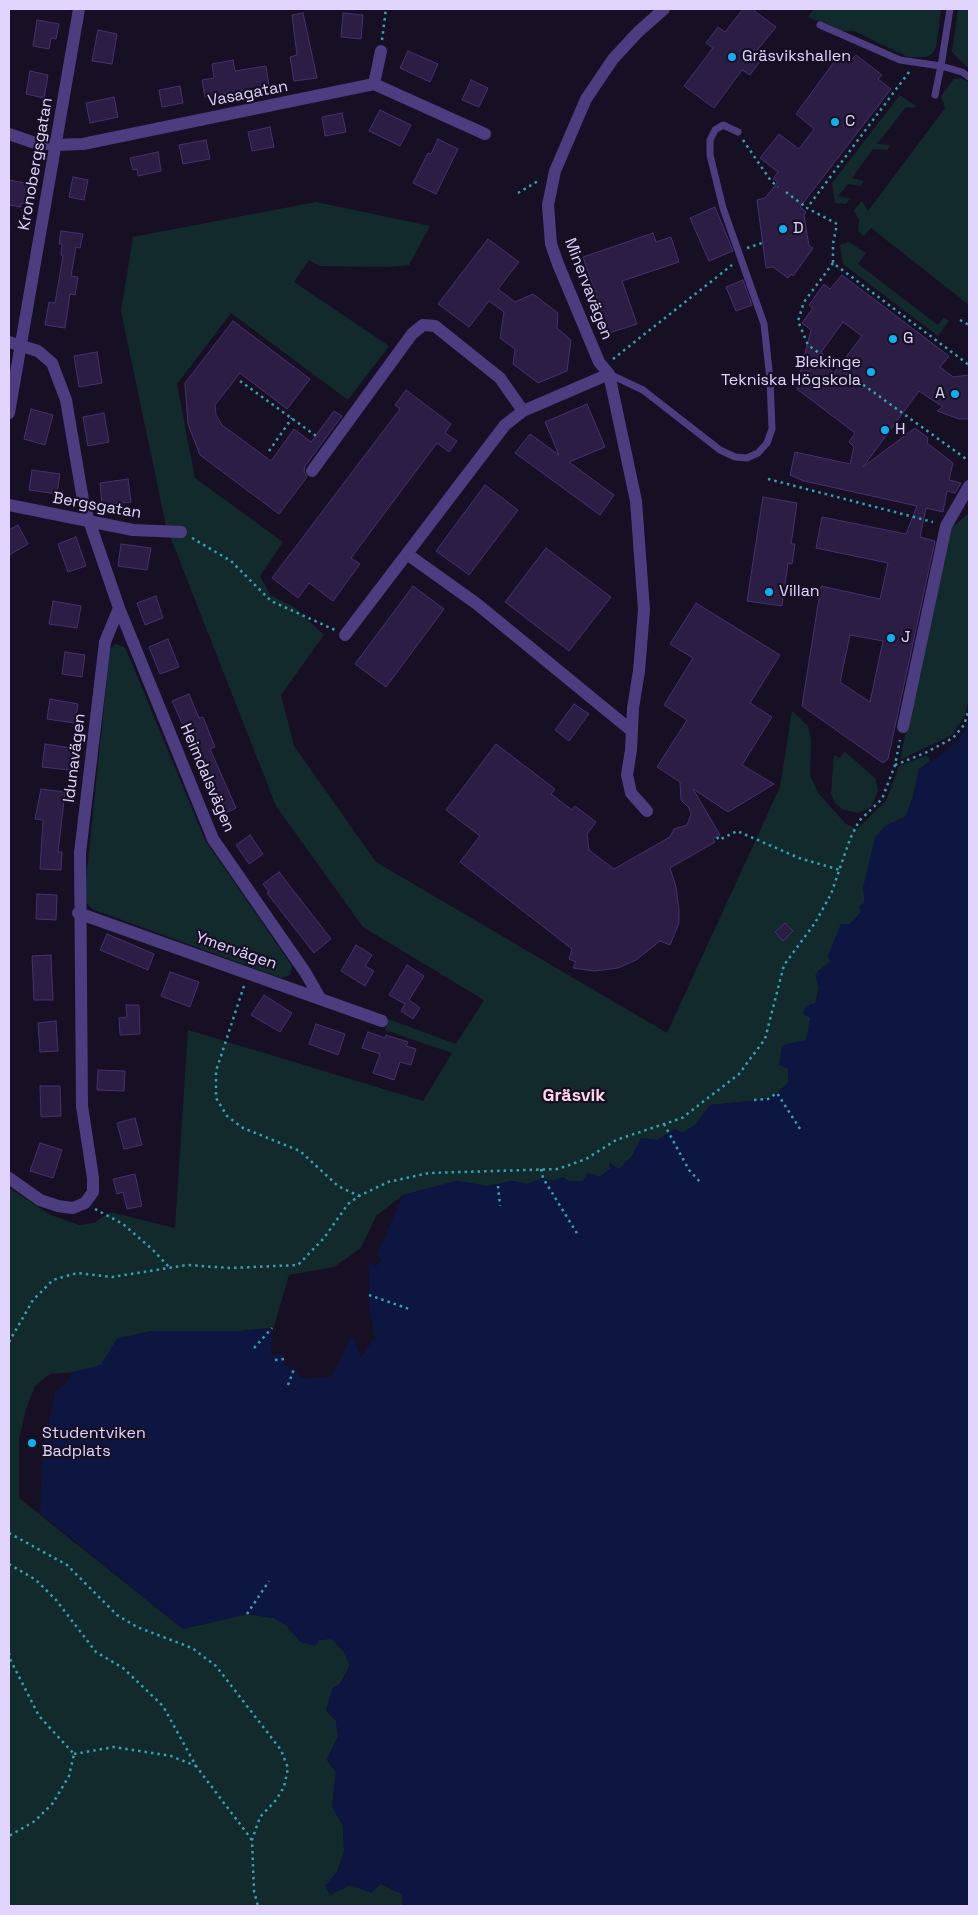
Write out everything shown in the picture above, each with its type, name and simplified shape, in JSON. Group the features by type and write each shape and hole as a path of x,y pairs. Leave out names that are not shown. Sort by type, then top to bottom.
{"street":[{"name":"Kronobergsgatan","path":"9,413 15,344 56,145 79,9"},
{"name":"Minervavägen","path":"647,811 632,792 627,775 633,708 639,671 643,600 636,501 609,374 599,362 558,264 552,244 548,205 555,171 586,99 613,59 638,32 664,9"},
{"path":"380,51 374,84 485,134"},
{"name":"Vasagatan","path":"9,134 32,142 56,145 84,144 374,84"},
{"path":"312,471 412,334 423,325 435,326 500,378 523,411"},
{"path":"15,344 38,351 52,362 66,400 84,506 119,608"},
{"path":"345,635 505,425 523,411 609,374"},
{"path":"903,727 946,526 969,486"},
{"name":"Bergsgatan","path":"9,505 89,523 133,530 181,532"},
{"path":"407,554 477,604 632,731"},
{"name":"Idunavägen","path":"85,1203 93,1192 93,1178 82,1106 78,913 80,853 105,642 119,608"},
{"name":"Heimdalsvägen","path":"119,608 213,839 306,972 320,998"},
{"name":"Ymervägen","path":"78,913 382,1021"},
{"path":"9,1178 40,1200 58,1206 73,1208 85,1203"}],"lane":[{"path":"935,96 950,9"},
{"path":"820,25 870,49 900,60 941,66 969,77"},
{"path":"609,374 643,390 720,450 734,457 747,458 758,453 767,443 772,429 770,379 764,324 723,208 710,155 710,140 715,130 724,125 738,132"}],"path":[{"path":"380,51 386,9"},
{"path":"807,208 916,62"},
{"path":"738,132 771,181 778,186"},
{"path":"518,193 535,184"},
{"path":"786,192 807,208 837,224 833,244 833,263 804,302 798,322 808,345 969,461"},
{"path":"738,250 762,243"},
{"path":"599,362 613,360 741,258"},
{"path":"833,263 969,365"},
{"path":"960,320 969,325"},
{"path":"240,381 331,446"},
{"path":"269,451 292,418"},
{"path":"768,479 946,526"},
{"path":"181,532 231,561 272,601 345,635"},
{"path":"895,765 925,753 953,738 964,725 969,709"},
{"path":"9,1342 33,1300 53,1280 77,1273 112,1277 187,1265 230,1268 298,1265 324,1238 348,1204 358,1196 388,1182 428,1172 558,1169 586,1159 616,1140 682,1118 739,1074 764,1039 784,965 815,923 840,870 850,838 859,821 882,799 895,765 903,727"},
{"path":"717,836 719,840 738,831 799,858 840,870"},
{"path":"248,973 216,1071 216,1098 227,1116 243,1128 300,1151 338,1186 358,1196"},
{"path":"754,1100 768,1099 777,1093 802,1132"},
{"path":"664,1124 689,1170 700,1182"},
{"path":"541,1169 543,1178 578,1235"},
{"path":"498,1186 500,1206"},
{"path":"85,1203 123,1224 153,1250 169,1268"},
{"path":"369,1295 412,1310"},
{"path":"254,1348 272,1328"},
{"path":"275,1360 284,1360"},
{"path":"288,1385 294,1369"},
{"path":"9,1533 67,1565 117,1615 137,1627 192,1648 216,1666 281,1750 288,1768 284,1787 276,1800 260,1816 252,1840 254,1891 258,1906"},
{"path":"9,1564 36,1580 56,1600 96,1652 123,1668 163,1706 196,1766 252,1840"},
{"path":"247,1614 269,1581"},
{"path":"9,1652 10,1661 39,1716 74,1754"},
{"path":"74,1754 114,1747 171,1756 196,1766"},
{"path":"9,1836 35,1821 53,1803 69,1776 74,1754"}],"green space":[{"path":"814,9 941,9 936,47 932,54 926,57 908,57 854,31 842,31 808,17"},
{"path":"958,9 969,9 969,69 952,52"},
{"path":"961,78 969,83 969,305 871,228 864,236 858,231 859,220 854,210 862,201 868,211 945,108 941,96 954,79"},
{"path":"900,95 916,106 914,108 906,107 877,144 890,145 887,150 873,149 852,178 864,181 860,186 848,184 838,196 850,199 846,204 835,203 832,183"},
{"path":"316,202 430,226 409,265 387,267 320,266 309,260 294,282 389,346 348,400 231,313 177,384 195,478 283,542 260,576 270,595 294,607 324,635 281,695 294,746 376,862 667,1033 780,787 792,711 808,726 811,740 810,775 818,793 846,824 857,829 886,801 899,766 925,756 930,757 929,762 919,769 913,797 906,816 884,827 863,888 865,903 861,912 850,924 830,962 818,971 819,988 806,1041 788,1069 788,1083 777,1093 768,1099 711,1105 695,1125 682,1133 675,1129 657,1140 641,1138 632,1156 619,1170 610,1163 610,1169 600,1177 588,1173 583,1181 568,1181 563,1177 554,1181 543,1178 528,1184 512,1181 488,1186 457,1181 403,1195 376,1216 361,1248 334,1267 289,1275 272,1333 271,1328 241,1331 151,1331 117,1339 101,1365 74,1372 50,1374 35,1386 26,1409 19,1439 19,1498 183,1629 247,1614 274,1618 287,1626 301,1642 332,1639 344,1652 350,1665 326,1710 336,1721 338,1736 327,1760 336,1773 332,1806 343,1826 344,1851 330,1895 350,1885 381,1884 402,1894 402,1906 9,1906 9,1188 51,1215 79,1225 94,1223 110,1212 175,1228 188,1030 423,1101 452,1053 385,1030 388,1019 456,1044 484,1000 363,927 276,806 166,526 121,311 133,237"},
{"path":"849,242 866,253 858,264 938,325 944,317 949,321 938,336 843,264 840,245"},
{"path":"969,513 969,697 965,715 952,735 900,760 949,530"},
{"path":"115,644 125,647 205,840 292,966 290,975 281,978 92,909 84,900 110,649"},
{"path":"844,751 875,778 877,785 878,791 871,807 858,813 842,809 835,803 831,793 834,755 840,758"}],"shaded area":[{"path":"969,723 969,1906 402,1906 402,1894 381,1884 371,1893 350,1885 330,1895 325,1886 339,1869 344,1851 343,1826 332,1806 336,1773 327,1760 338,1736 336,1721 326,1710 333,1687 342,1683 350,1666 344,1652 332,1639 321,1639 315,1646 300,1642 287,1626 274,1618 247,1614 183,1629 40,1513 43,1447 56,1390 66,1383 74,1372 101,1365 117,1339 151,1331 241,1331 272,1328 271,1355 283,1354 284,1365 294,1369 302,1378 331,1377 352,1336 361,1358 375,1337 369,1308 369,1262 376,1266 381,1260 377,1255 403,1195 457,1181 488,1186 512,1181 528,1184 543,1178 554,1181 563,1177 568,1181 583,1181 588,1173 600,1177 610,1169 609,1163 619,1169 632,1156 641,1138 657,1140 675,1129 682,1133 695,1125 710,1105 768,1099 777,1093 788,1083 788,1069 779,1065 782,1045 806,1040 810,1018 803,1014 805,1006 816,1003 819,988 815,975 830,962 828,955 841,924 850,924 861,912 859,906 865,902 863,888 875,837 884,827 906,816 913,797 919,769 934,760 959,740"}],"building":[{"name":"Gräsvikshallen","path":"743,9 752,9 776,27 754,54 761,60 750,75 742,70 714,108 684,86 713,48 706,43 718,27 725,32"},
{"path":"303,13 317,78 294,81 290,57 297,55 292,15"},
{"path":"343,13 363,15 361,39 341,37"},
{"path":"37,20 59,24 56,39 51,38 49,49 33,46"},
{"path":"98,30 117,34 112,64 92,61"},
{"path":"408,51 438,64 430,82 400,68"},
{"name":"C","path":"842,51 852,59 856,55 882,75 878,79 891,89 800,207 806,212 804,215 809,246 813,248 793,276 791,274 788,278 773,267 766,268 757,200 765,198 778,182 773,179 778,172 760,158 779,134 799,149 814,129 796,114"},
{"path":"233,60 235,71 266,66 269,86 205,97 202,80 214,78 212,64"},
{"path":"30,71 48,75 44,98 26,94"},
{"path":"471,80 488,88 479,107 462,100"},
{"path":"180,86 183,103 162,107 159,90"},
{"path":"114,97 118,117 90,123 86,103"},
{"path":"380,110 411,125 400,146 369,131"},
{"path":"342,113 346,132 325,136 322,117"},
{"path":"270,127 274,147 252,151 248,132"},
{"path":"438,139 458,149 436,194 413,183 428,153 431,154"},
{"path":"206,140 210,159 183,164 179,145"},
{"path":"158,152 161,171 138,176 137,169 133,170 130,158"},
{"path":"73,177 88,180 84,200 69,197"},
{"path":"9,180 31,184 27,204 21,203 21,207 9,205"},
{"path":"715,207 733,251 709,261 690,218"},
{"path":"61,231 83,234 80,248 76,247 71,276 78,277 75,295 70,294 65,328 45,325 49,302 55,303 63,256 61,255 62,244 59,244"},
{"path":"653,233 656,242 671,237 679,262 622,281 637,324 609,333 583,257"},
{"path":"488,239 519,262 498,289 515,302 533,294 558,313 557,328 571,340 567,371 538,383 513,364 515,349 500,338 504,312 489,301 469,327 438,304"},
{"path":"842,275 949,356 940,367 953,377 969,375 969,419 959,419 937,411 943,407 919,391 863,467 915,428 928,438 927,443 953,463 949,480 961,483 955,493 947,491 943,512 926,508 920,537 935,541 888,759 883,763 802,706 821,586 880,599 888,563 816,548 822,517 906,534 917,506 804,481 790,475 795,452 850,464 854,447 849,442 855,433 797,389 802,365 798,360 804,357 811,330 802,323 813,308 809,305 824,284 830,289","holes":["843,322 862,336 834,373 816,359","850,635 883,641 870,702 840,682"]},
{"path":"743,280 752,305 736,311 726,287"},
{"path":"233,321 310,379 287,409 240,373 215,405 216,415 222,425 271,461 294,429 311,442 334,411 342,416 305,466 304,471 307,477 279,514 200,455 188,424 185,383"},
{"path":"97,352 102,383 79,387 74,356"},
{"path":"406,390 451,424 445,433 457,441 449,452 437,443 351,558 360,564 333,601 309,583 298,598 272,578 400,409 395,405"},
{"path":"587,404 605,447 569,462 614,495 600,515 515,453 530,434 559,455 545,422"},
{"path":"31,409 53,415 45,445 24,439"},
{"path":"104,413 109,442 88,446 83,417"},
{"path":"32,470 60,474 57,494 29,490"},
{"path":"128,479 131,502 102,505 100,483"},
{"path":"485,485 518,510 469,575 436,551"},
{"path":"763,497 797,503 791,544 795,544 792,564 788,563 782,606 747,601"},
{"path":"18,525 28,544 9,555 9,530"},
{"path":"76,537 86,566 68,572 58,544"},
{"path":"121,544 151,548 147,570 118,566"},
{"path":"546,548 611,597 569,651 505,602"},
{"path":"413,586 444,609 386,687 355,664"},
{"path":"156,596 163,618 145,625 137,603"},
{"path":"53,601 81,606 77,628 49,624"},
{"path":"696,603 780,655 750,703 772,717 742,765 774,784 728,812 693,789 720,835 713,839 715,842 670,868 676,887 679,923 670,945 660,941 636,960 618,968 594,971 573,968 576,962 569,959 572,949 460,862 480,836 446,810 496,744 555,789 551,794 572,810 575,806 596,822 587,834 589,850 614,869 670,837 674,829 687,825 691,814 689,808 681,800 680,782 657,767 687,720 664,705 693,658 670,644"},
{"path":"168,639 179,667 160,674 149,647"},
{"path":"65,652 85,655 82,677 62,674"},
{"path":"189,694 199,718 203,717 215,747 210,749 236,808 219,816 193,755 201,752 193,731 187,734 172,701"},
{"path":"50,699 78,704 75,723 47,719"},
{"path":"574,704 589,714 569,741 555,730"},
{"path":"45,744 72,748 69,770 42,767"},
{"path":"41,789 65,792 58,852 62,852 61,870 40,869 43,820 35,819"},
{"path":"250,835 263,854 249,864 236,845"},
{"path":"279,872 331,939 314,953 267,893 269,892 263,884"},
{"path":"37,894 57,895 56,920 36,919"},
{"path":"785,923 793,931 783,941 775,932"},
{"path":"107,934 154,954 148,970 100,950"},
{"path":"356,945 372,955 365,966 374,971 365,986 341,971"},
{"path":"51,955 53,1000 34,1000 32,956"},
{"path":"407,965 424,976 409,1000 420,1008 413,1019 401,1011 405,1004 389,995"},
{"path":"170,972 199,982 190,1007 161,996"},
{"path":"264,995 292,1013 280,1032 251,1015"},
{"path":"126,1005 139,1005 140,1034 120,1035 119,1018 127,1017"},
{"path":"56,1021 58,1051 40,1052 38,1023"},
{"path":"316,1024 345,1034 338,1055 309,1044"},
{"path":"368,1032 385,1038 386,1035 408,1042 406,1046 416,1049 411,1065 400,1062 394,1080 373,1073 380,1054 362,1048"},
{"path":"98,1070 125,1071 124,1091 97,1090"},
{"path":"40,1086 60,1086 61,1116 41,1117"},
{"path":"135,1118 142,1145 124,1149 117,1123"},
{"path":"40,1143 62,1150 53,1178 30,1171"},
{"path":"135,1174 142,1206 127,1209 123,1192 117,1194 113,1179"}],"place":[{"name":"Gräsvikshallen","path":"732,57"},
{"name":"C","path":"835,122"},
{"name":"D","path":"783,229"},
{"name":"G","path":"893,339"},
{"name":"Blekinge Tekniska Högskola","path":"871,372"},
{"name":"A","path":"955,394"},
{"name":"H","path":"885,430"},
{"name":"Villan","path":"769,592"},
{"name":"J","path":"891,638"},
{"name":"Studentviken Badplats","path":"32,1443"}],"district":[{"name":"Gräsvik","path":"574,1096"}]}
